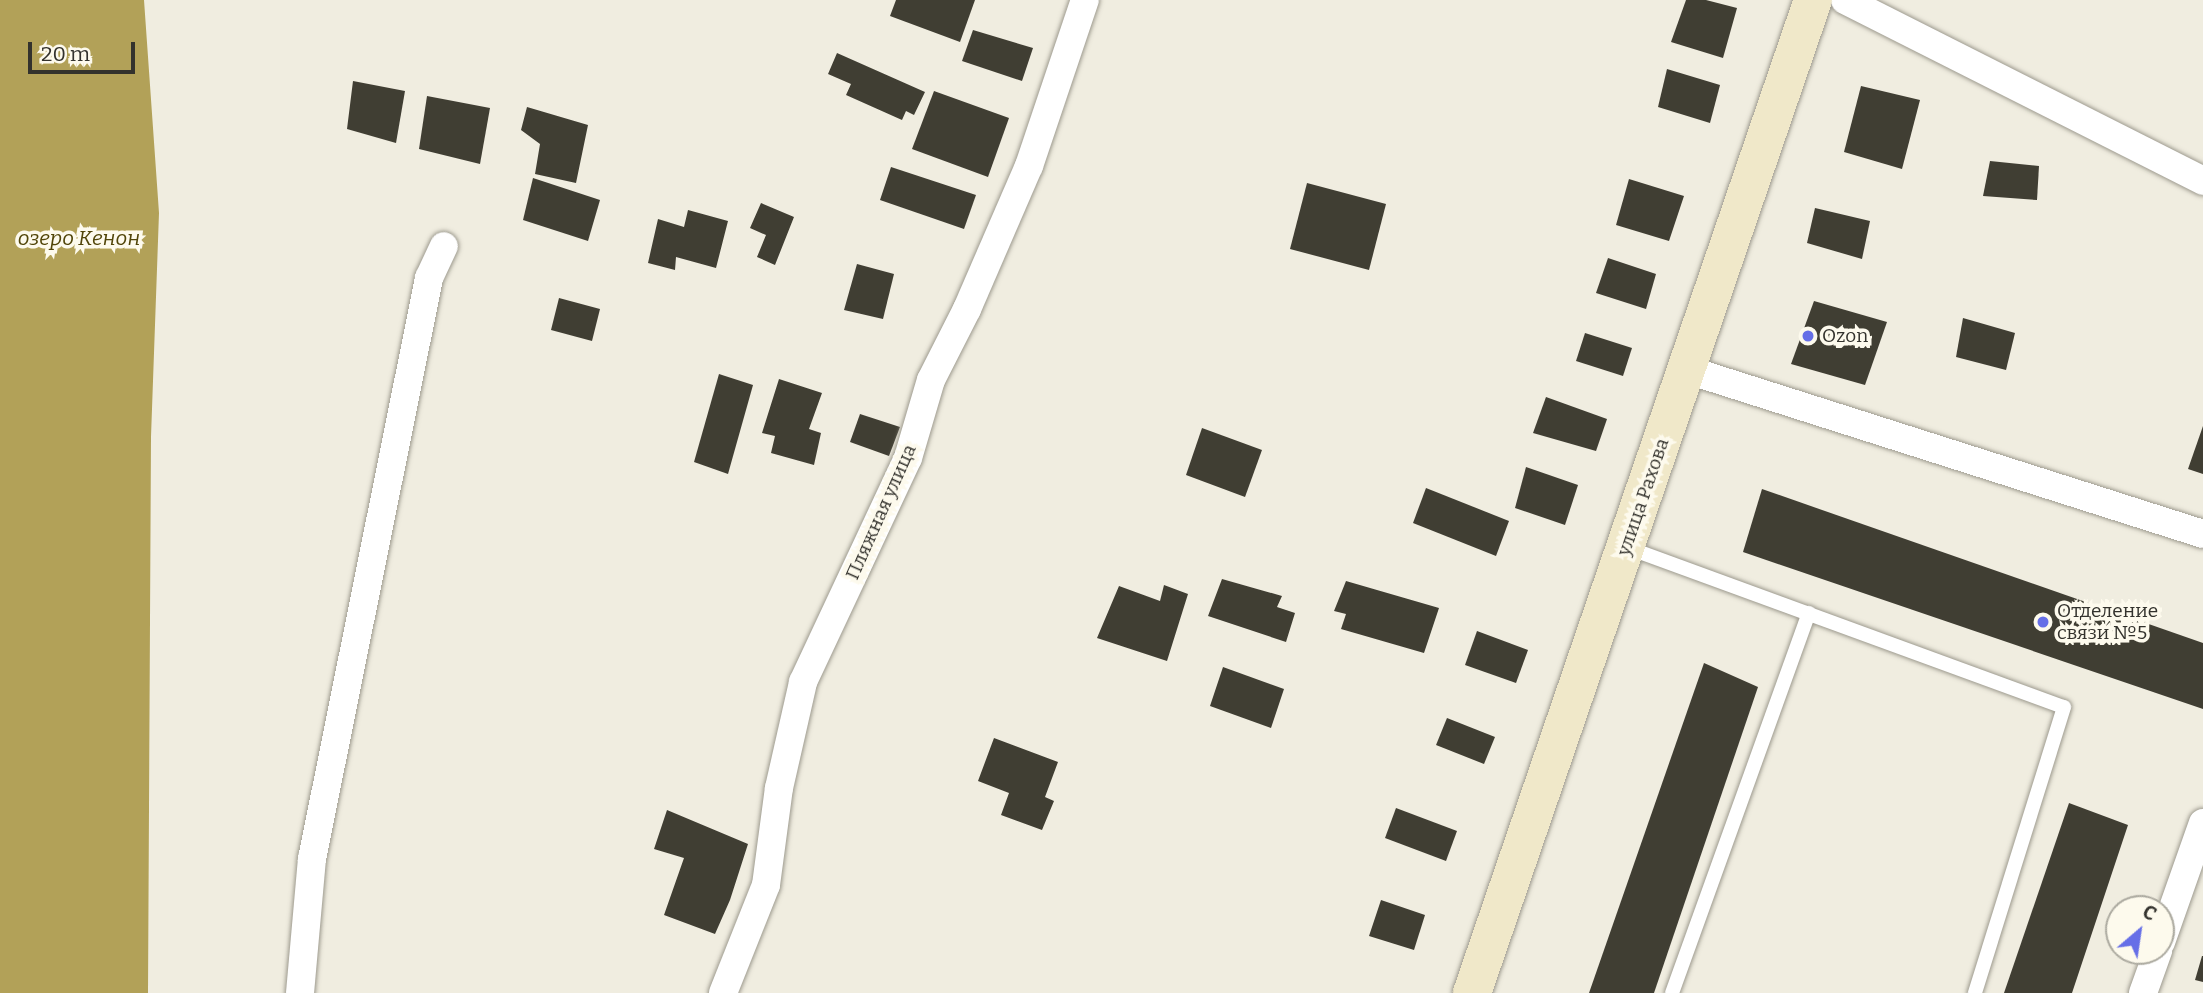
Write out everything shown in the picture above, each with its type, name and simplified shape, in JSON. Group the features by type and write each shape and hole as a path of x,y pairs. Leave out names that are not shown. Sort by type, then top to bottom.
{"main road":[{"name":"улица Рахова","path":"1472,993 1813,0"}],"street":[{"name":"Пляжная улица","path":"723,993 766,885 779,788 803,682 908,458 931,380 967,309 1030,166 1085,0"},
{"path":"1845,0 2203,181"},
{"path":"300,993 312,859 429,278 444,246"},
{"path":"1688,370 2203,534"},
{"path":"2175,902 2203,823"},
{"path":"2143,993 2153,965"}],"lane":[{"path":"1625,546 2064,707 1975,993"},
{"path":"1672,993 1810,613"}],"water":[{"name":"озеро Кенон","path":"0,0 144,0 159,213 151,437 148,993 0,993"}],"building":[{"path":"896,0 975,0 960,42 890,16"},
{"path":"1686,0 1706,0 1737,8 1723,58 1671,42"},
{"path":"973,30 1033,48 1022,81 962,61"},
{"path":"837,53 925,92 914,115 906,111 902,120 846,95 851,84 828,74"},
{"path":"1667,69 1720,85 1710,123 1658,107"},
{"path":"353,81 405,91 396,143 347,129"},
{"path":"1861,86 1920,100 1902,169 1844,152"},
{"path":"934,91 1009,118 988,177 912,149"},
{"path":"427,96 490,108 480,164 419,149"},
{"path":"527,107 588,125 576,183 535,174 540,144 521,130"},
{"path":"1990,161 2039,166 2037,200 1983,196"},
{"path":"891,167 976,195 964,229 880,200"},
{"path":"533,178 600,200 588,241 523,220"},
{"path":"1629,179 1684,196 1669,241 1616,225"},
{"path":"1307,183 1386,204 1369,270 1290,249"},
{"path":"761,203 794,217 775,265 757,257 766,235 750,228"},
{"path":"1815,208 1870,221 1862,259 1807,243"},
{"path":"688,210 728,221 716,268 676,257 675,270 648,263 658,219 684,227"},
{"path":"1608,258 1656,274 1646,309 1596,293"},
{"path":"857,264 894,274 883,319 844,310"},
{"path":"559,298 600,309 592,341 551,330"},
{"path":"1814,301 1887,322 1865,385 1791,364"},
{"path":"1963,318 2015,333 2006,370 1956,357"},
{"path":"1585,333 1632,348 1623,376 1576,361"},
{"path":"719,374 753,385 728,474 694,462"},
{"path":"779,379 822,393 809,429 821,433 814,465 771,453 775,436 762,433"},
{"path":"1546,397 1607,419 1596,451 1533,433"},
{"path":"860,414 900,427 889,456 850,442"},
{"path":"2203,426 2203,474 2188,469"},
{"path":"1202,428 1262,450 1245,497 1186,475"},
{"path":"1526,467 1578,485 1565,525 1515,508"},
{"path":"1426,488 1509,521 1496,556 1413,523"},
{"path":"1762,489 2203,643 2203,709 1743,552"},
{"path":"1222,579 1282,596 1277,607 1295,613 1286,642 1208,616"},
{"path":"1346,581 1439,608 1424,653 1341,629 1346,614 1334,611"},
{"path":"1164,585 1188,594 1167,661 1097,638 1119,586 1160,601"},
{"path":"1477,631 1528,650 1516,683 1465,665"},
{"path":"1704,663 1758,687 1654,993 1589,993"},
{"path":"1223,667 1284,689 1271,728 1210,706"},
{"path":"1447,718 1495,737 1484,764 1436,745"},
{"path":"994,738 1058,762 1045,797 1054,801 1042,830 1001,815 1009,793 978,781"},
{"path":"2069,803 2128,825 2072,993 2004,993"},
{"path":"1396,808 1457,831 1446,861 1385,838"},
{"path":"667,810 748,844 730,900 715,934 664,915 684,858 654,849"},
{"path":"1381,900 1425,915 1414,950 1369,936"},
{"path":"2203,956 2203,982 2195,980"}],"place":[{"name":"Ozon","path":"1808,336"},
{"name":"Отделение связи №5","path":"2043,622"}]}
